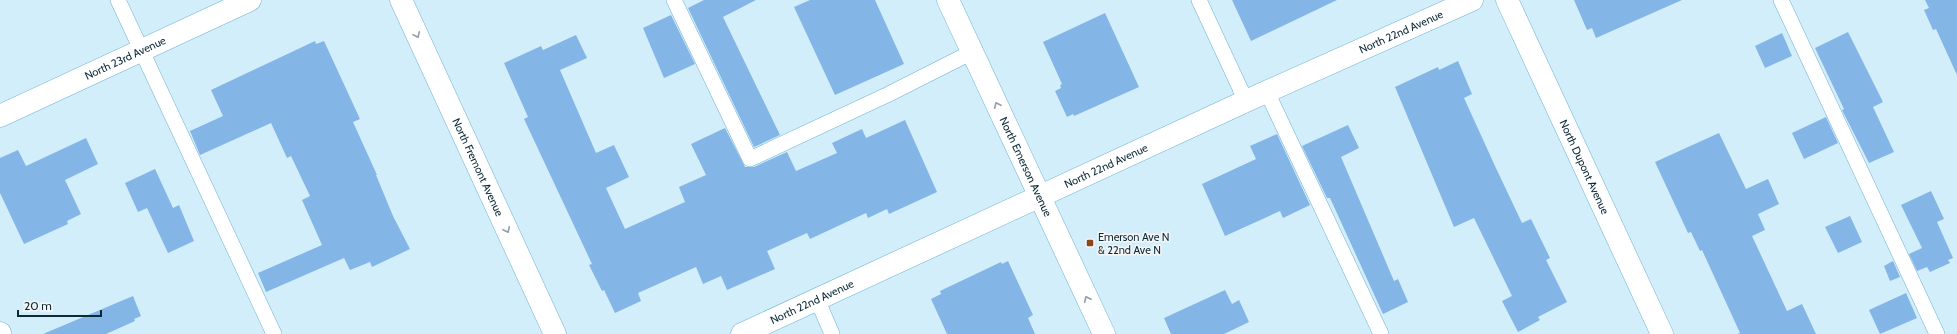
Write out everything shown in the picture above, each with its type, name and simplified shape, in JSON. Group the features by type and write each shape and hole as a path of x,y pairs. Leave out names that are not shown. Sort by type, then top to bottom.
{"street":[{"name":"North 23rd Avenue","path":"0,116 250,0"},
{"name":"North Fremont Avenue","path":"401,0 555,334"},
{"name":"North Emerson Avenue","path":"948,0 1104,334"},
{"name":"North 22nd Avenue","path":"742,334 1246,101 1472,0"},
{"name":"North Dupont Avenue","path":"1507,0 1662,334"}],"lane":[{"path":"118,0 274,334"},
{"path":"674,0 750,159 889,94 972,52"},
{"path":"1199,0 1246,101"},
{"path":"1781,0 1937,334"},
{"path":"1267,92 1381,334"},
{"path":"816,299 832,334"}],"building":[{"path":"704,0 756,0 723,17 780,135 754,147 688,8"},
{"path":"810,0 875,0 904,64 835,95 794,7"},
{"path":"1232,0 1337,0 1251,41"},
{"path":"1574,0 1682,0 1596,38 1592,28 1587,30"},
{"path":"1925,0 1957,0 1957,75 1936,29 1933,30 1924,10 1929,8"},
{"path":"1105,13 1139,87 1074,116 1073,114 1067,117 1055,91 1061,88 1060,85 1062,84 1043,42"},
{"path":"671,15 695,64 664,78 643,28"},
{"path":"1848,32 1883,102 1873,107 1894,152 1869,163 1842,110 1844,109 1815,48"},
{"path":"1782,33 1792,56 1765,68 1755,46"},
{"path":"576,35 587,58 560,70 596,153 614,145 629,177 606,188 625,229 685,202 679,187 706,175 691,144 725,128 745,167 754,167 787,152 796,171 837,153 832,143 862,129 866,138 905,120 937,192 889,214 887,209 868,218 866,213 810,239 807,233 767,251 775,269 727,290 721,276 703,284 696,267 638,293 641,301 615,313 604,290 602,291 589,265 592,264 524,119 528,117 504,63 541,46 543,50"},
{"path":"315,41 316,44 324,41 360,119 353,122 377,175 393,216 410,249 372,267 370,262 350,270 344,258 266,292 258,273 322,245 302,200 310,196 291,156 287,158 271,123 200,155 190,131 223,116 211,90"},
{"path":"1458,61 1472,94 1464,98 1522,223 1531,219 1550,258 1546,260 1567,302 1538,317 1540,320 1518,332 1502,301 1512,296 1474,218 1454,227 1395,87 1438,67 1439,70"},
{"path":"1826,117 1838,143 1804,159 1792,133"},
{"path":"1348,125 1359,148 1341,157 1394,281 1398,279 1408,302 1383,314 1330,198 1327,198 1302,146"},
{"path":"1719,133 1746,189 1768,179 1779,204 1758,214 1765,230 1752,236 1787,311 1802,304 1816,334 1737,334 1740,333 1702,250 1700,251 1691,232 1688,233 1655,162"},
{"path":"1277,134 1310,205 1283,218 1280,211 1225,236 1202,184 1256,159 1250,146"},
{"path":"86,138 98,164 65,180 81,214 67,221 68,224 24,244 0,193 0,158 18,150 26,166"},
{"path":"155,169 173,208 179,205 194,241 168,253 147,208 138,212 125,183"},
{"path":"1931,191 1944,219 1937,222 1953,258 1948,260 1950,263 1930,272 1927,267 1917,271 1909,254 1922,248 1901,205"},
{"path":"1850,216 1862,242 1838,253 1825,227"},
{"path":"1008,261 1033,315 1028,318 1035,334 947,334 931,299 941,294 940,291 1001,262 1002,264"},
{"path":"1893,261 1900,277 1890,281 1884,266"},
{"path":"1225,290 1232,304 1239,300 1249,322 1224,334 1171,334 1164,318"},
{"path":"1906,293 1917,318 1880,334 1869,310"},
{"path":"133,296 141,316 134,319 135,321 106,334 43,334"}],"place":[{"name":"Emerson Ave N & 22nd Ave N","path":"1090,243"}]}
